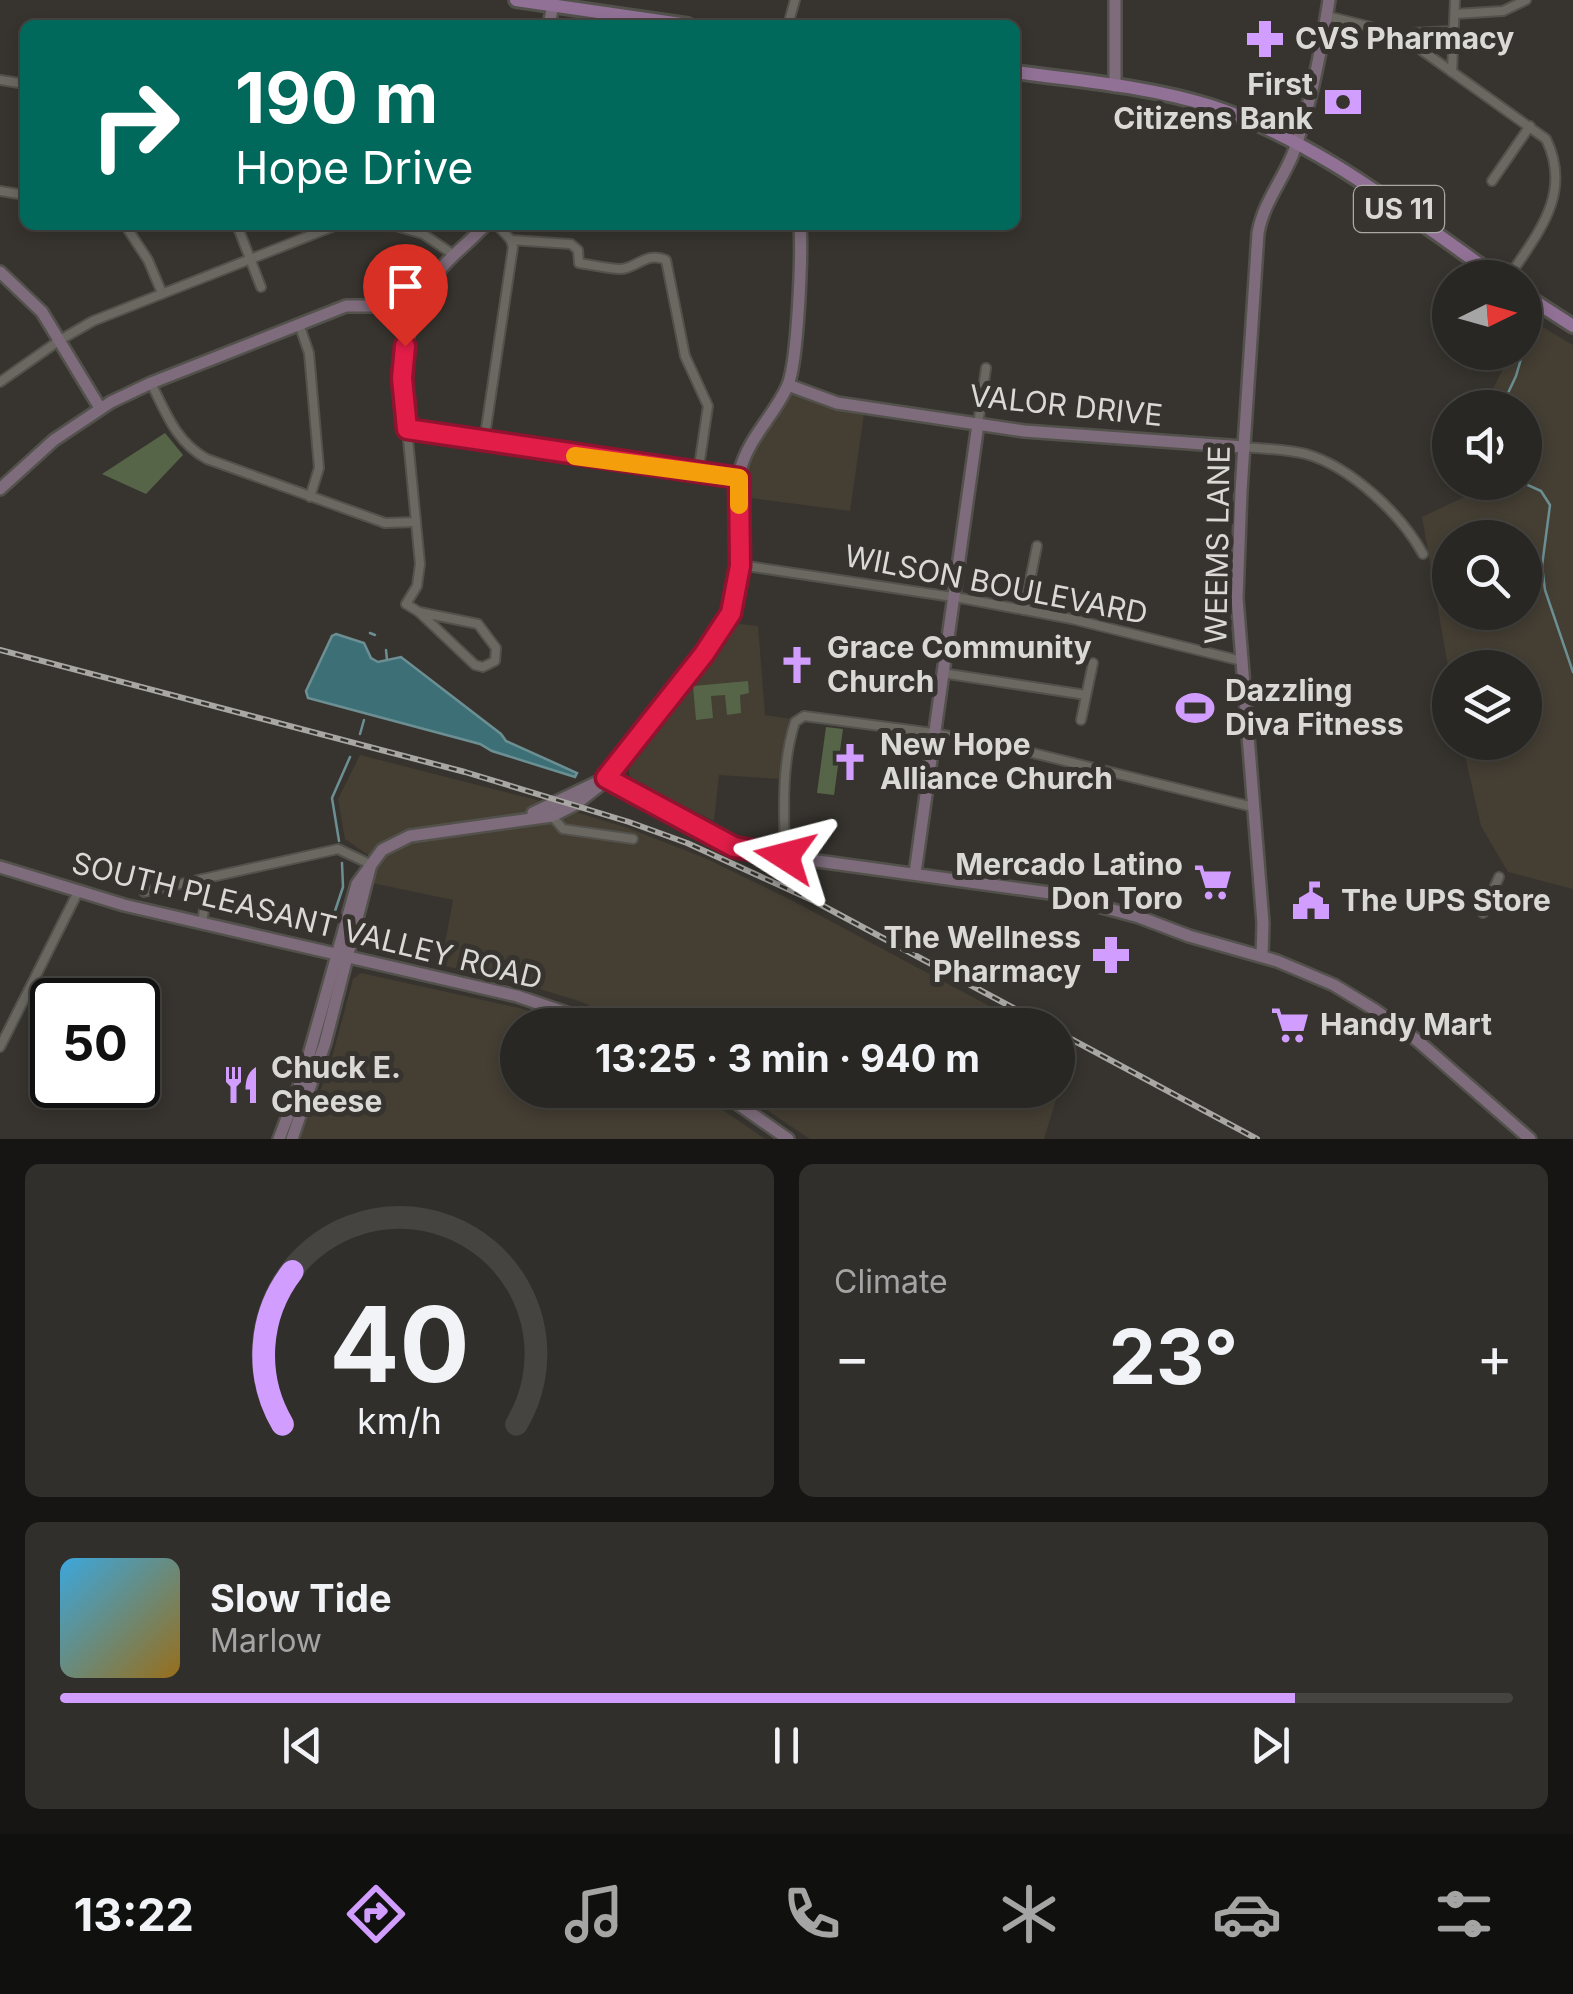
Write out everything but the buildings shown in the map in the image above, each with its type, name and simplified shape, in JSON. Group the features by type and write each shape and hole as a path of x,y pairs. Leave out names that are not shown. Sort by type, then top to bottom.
{"main road":[{"path":"516,0 657,20"},
{"path":"1115,0 1115,86"},
{"name":"WEEMS LANE","path":"1262,956 1237,577 1258,233 1266,205 1296,142 1314,85 1329,0"},
{"name":"US 11","path":"1020,73 1208,105 1325,158 1473,260"},
{"path":"480,230 426,288 413,315 403,360 407,429 739,478"},
{"path":"292,1139 316,1075 357,884 370,864 386,846 410,836 552,816 583,800 606,778 731,613 740,566 739,478 757,433 788,384 793,362 800,230"},
{"path":"0,272 33,302 100,408"},
{"path":"0,489 54,440 100,408 152,382 331,310 358,304 413,315"},
{"path":"1542,306 1573,326"},
{"name":"VALOR DRIVE","path":"788,384 837,403 1038,433 1244,447"},
{"path":"915,873 978,424"},
{"path":"524,818 606,778"},
{"path":"606,778 734,847 1056,895 1262,956 1334,986 1374,1010 1418,1041 1530,1139"},
{"name":"SOUTH PLEASANT VALLEY ROAD","path":"0,866 78,892 517,996 552,1008"},
{"path":"279,1139 342,957"},
{"path":"744,1108 788,1139"}],"street":[{"path":"1452,72 1454,0"},
{"path":"1455,14 1503,11 1526,0"},
{"path":"1327,16 1384,28 1404,37 1530,126 1550,146 1558,196 1519,260"},
{"path":"1404,37 1417,32 1454,31"},
{"path":"1492,181 1530,126"},
{"path":"129,230 162,293"},
{"path":"239,230 261,287"},
{"path":"0,382 93,321 311,230"},
{"path":"411,230 454,255"},
{"path":"484,442 512,257 511,240 502,230"},
{"path":"511,240 571,244 578,250 580,263 624,269 639,259 658,256 666,260 685,356 708,406 698,474"},
{"path":"298,324 309,353 319,468 310,497"},
{"path":"978,424 986,368"},
{"path":"152,382 171,424 190,448 207,458 385,523 416,522"},
{"path":"407,429 419,578 406,604 475,664 483,668 494,661 496,648 478,624 419,612"},
{"name":"VALOR DRIVE","path":"1244,447 1322,460 1381,502 1408,530 1423,554"},
{"path":"1024,610 1037,546"},
{"name":"WILSON BOULEVARD","path":"740,566 953,596 1242,661"},
{"path":"1081,720 1093,663"},
{"path":"942,672 1086,695"},
{"path":"785,856 784,788 796,720 808,716 934,732 1254,807"},
{"path":"552,816 563,830 632,839"},
{"path":"144,892 338,849 370,864"},
{"path":"1483,913 1499,877"},
{"path":"202,879 206,902 202,922"},
{"path":"0,1047 78,892"}],"shaded area":[{"path":"1542,327 1573,345 1573,889 1508,872 1481,826 1466,760 1542,760 1542,650 1445,650 1442,630 1542,630 1542,520 1432,520 1432,574 1422,517 1458,500 1542,500 1542,390 1492,390 1502,370 1542,370"},
{"path":"796,394 822,406 864,414 850,511 743,497 744,477 755,448 787,397"},
{"path":"739,624 758,626 765,715 791,719 780,779 719,775 714,821 630,780 628,763"},
{"path":"360,755 533,799 628,828 705,858 791,900 993,1008 595,1008 520,983 441,965 453,900 372,883 380,863 345,839 338,799"},
{"path":"361,973 519,1008 500,1008 500,1108 720,1108 765,1139 299,1139 328,1072 353,979"},
{"path":"764,1108 1053,1108 1044,1139 810,1139"}],"green space":[{"path":"165,433 183,455 146,494 102,474"},
{"path":"748,681 749,693 740,695 741,713 727,715 725,695 711,696 713,718 696,720 693,686"},
{"path":"826,727 843,729 834,795 817,793"}],"water":[{"path":"336,634 364,643 371,658 378,662 401,657 506,741 577,773 575,777 480,744 308,698 306,691"}],"waterway":[{"path":"1509,390 1518,370"},
{"path":"1542,493 1550,505 1542,566 1545,590 1573,672"},
{"path":"370,633 375,635"},
{"path":"386,650 387,660"},
{"path":"360,734 364,720"},
{"path":"339,841 332,798 350,757"},
{"path":"329,929 343,887 342,863"}],"railway":[{"path":"0,650 465,772 629,822 687,843 814,901 1013,1008"},
{"path":"1075,1041 1257,1139"}],"slow traffic":[{"path":"575,456 739,478 739,505"}],"place":[{"name":"CVS Pharmacy","path":"1265,39"},
{"name":"First Citizens Bank","path":"1343,102"},
{"name":"Grace Community Church","path":"797,665"},
{"name":"Dazzling Diva Fitness","path":"1195,708"},
{"name":"New Hope Alliance Church","path":"850,762"},
{"name":"Mercado Latino Don Toro","path":"1213,882"},
{"name":"The UPS Store","path":"1311,901"},
{"name":"The Wellness Pharmacy","path":"1111,955"},
{"name":"Handy Mart","path":"1290,1025"},
{"name":"Chuck E. Cheese","path":"241,1085"}],"route":[{"path":"405,346 402,378 407,429 739,478 740,566 731,613 704,654 606,778 734,847 785,856"}]}
